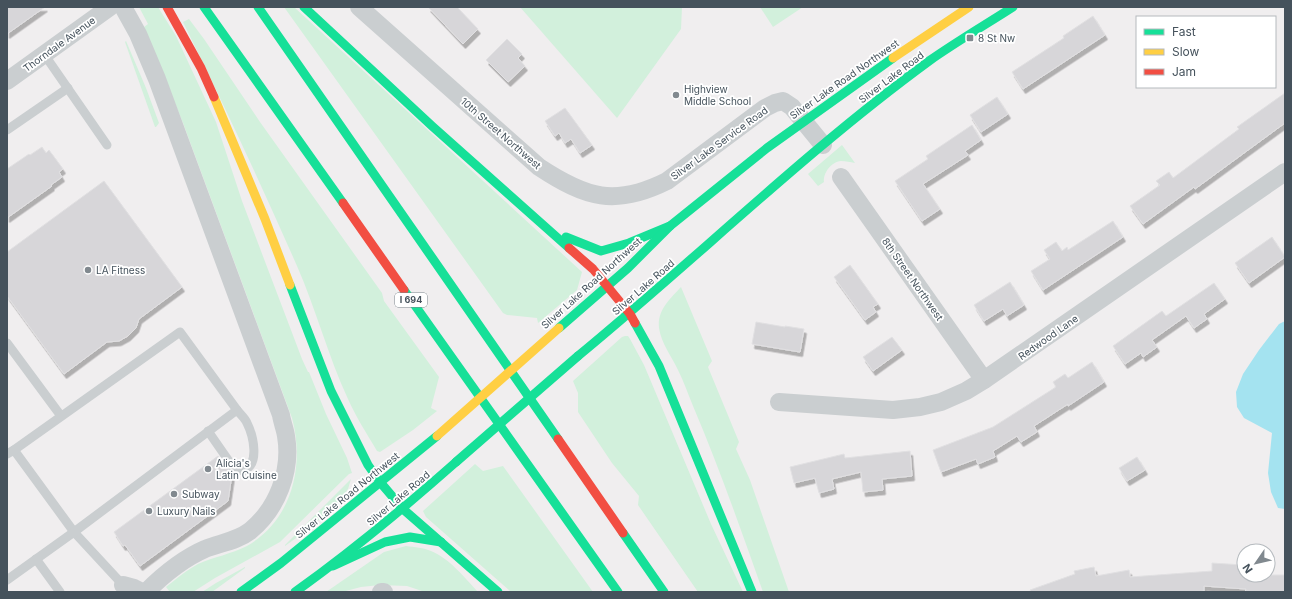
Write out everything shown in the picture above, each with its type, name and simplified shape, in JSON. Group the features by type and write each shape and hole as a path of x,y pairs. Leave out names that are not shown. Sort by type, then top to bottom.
{"main road":[{"path":"167,7 201,68 220,109 265,219 331,391 368,465 403,509 498,592"},
{"name":"I 694","path":"204,7 618,592"},
{"path":"258,7 664,592"},
{"path":"304,7 432,126 593,269 630,314 659,366 752,592"},
{"name":"Silver Lake Road Northwest","path":"241,592 281,563 437,436 628,268 670,226 767,148 904,50 969,7"},
{"name":"Silver Lake Road","path":"295,592 333,566 403,509 578,356 630,314 732,223 823,146 920,67 1013,7"},
{"path":"552,231 601,251 629,243 670,226"},
{"path":"333,566 385,542 410,537 441,542"}],"street":[{"name":"Thorndale Avenue","path":"7,81 110,7"},
{"path":"123,7 138,34 157,79 281,415 287,446 286,468 273,505 249,532 228,542 206,549 186,559 159,579 146,592"},
{"name":"10th Street Northwest","path":"360,7 539,167 561,182 591,194 612,196 628,195 649,189 667,181"},
{"name":"Silver Lake Service Road","path":"667,181 765,108 783,101 792,107 823,146"},
{"name":"Redwood Lane","path":"779,402 893,410 920,407 941,402 966,392 1285,172"},
{"name":"8th Street Northwest","path":"841,177 984,380"},
{"path":"124,589 134,588 142,592"}],"lane":[{"path":"44,54 108,145"},
{"path":"7,130 68,88"},
{"path":"124,589 74,532 10,452 180,332 247,422 254,453 250,467 242,470 234,467 208,431"},
{"path":"7,343 62,416"},
{"path":"7,580 74,532 237,410"},
{"path":"36,559 58,591"}],"green space":[{"path":"139,7 158,7 176,36 216,122 242,201 302,359 347,458 352,473 349,474 280,542 193,592 170,592 166,587 198,564 247,546 262,535 275,522 284,507 291,490 297,455 296,436 292,418 183,123 144,27 148,24"},
{"path":"284,7 294,7 582,272 577,290 538,323 537,318 507,315 503,313"},
{"path":"520,7 682,7 681,29 617,118"},
{"path":"760,7 803,7 773,27"},
{"path":"189,19 260,122 382,293 384,301 439,377 431,408 437,411 413,430 380,452 377,451 348,399 334,366 297,266 242,144 183,22"},
{"path":"126,41 159,123 156,127 125,42"},
{"path":"842,145 855,163 841,161 834,163 828,168 824,182 818,186 808,174"},
{"path":"681,287 712,361 708,367 739,442 736,449 750,480 789,592 763,592 712,452 676,365 660,334 659,322 662,310"},
{"path":"628,336 630,339 644,365 711,524 743,592 698,592 638,505 639,496 612,463 578,412 578,393 573,381 622,337"},
{"path":"475,464 483,471 503,466 593,592 511,592 426,517 423,511"},
{"path":"351,479 348,489 340,500 310,528 285,546 285,545"},
{"path":"406,546 425,549 438,554 456,569 478,592 425,592 407,586 380,585 361,587 342,592 326,592 384,552"},
{"path":"245,567 212,592 202,592 216,583"}],"water":[{"path":"1285,321 1285,509 1278,508 1271,492 1268,473 1272,433 1244,418 1237,407 1236,392 1243,374 1259,350 1279,324"}],"building":[{"path":"7,7 45,7 7,34"},
{"path":"428,7 457,7 478,29 463,44"},
{"path":"1093,16 1105,35 1023,89 1012,72 1064,38 1063,36"},
{"path":"507,39 522,54 518,58 525,66 508,82 486,60"},
{"path":"1285,93 1285,123 1195,189 1194,187 1143,224 1130,206 1160,185 1156,181 1169,172 1173,178 1239,129 1237,127"},
{"path":"997,97 1008,114 981,132 970,115"},
{"path":"565,108 592,145 580,153 571,139 565,143 559,133 555,136 545,121"},
{"path":"972,125 981,140 965,151 968,155 923,184 940,209 922,221 895,181 928,159 926,156"},
{"path":"42,147 46,153 49,150 63,169 59,172 62,177 51,185 52,186 7,218 7,169"},
{"name":"LA Fitness","path":"104,181 182,287 139,319 136,328 128,336 119,341 107,342 64,374 7,296 7,252"},
{"path":"1113,221 1123,237 1043,290 1031,271 1050,259 1044,250 1056,242 1062,251 1067,247 1068,250"},
{"path":"1272,237 1285,257 1249,283 1235,263"},
{"path":"850,265 878,304 873,307 876,312 865,320 834,277"},
{"path":"1010,282 1024,305 1007,316 1003,309 984,321 974,305"},
{"path":"1214,283 1225,299 1204,314 1207,319 1194,328 1186,316 1152,340 1157,347 1143,357 1141,353 1125,364 1113,346 1162,311 1166,316"},
{"path":"756,322 804,329 800,352 752,344"},
{"path":"892,337 902,350 873,371 863,357"},
{"path":"1092,362 1104,382 1034,426 1037,432 1021,442 1017,436 993,451 995,457 978,464 976,459 941,472 933,450 993,427 1056,387 1053,382 1065,374 1068,378"},
{"path":"910,451 912,476 882,479 883,490 863,492 861,472 832,479 834,489 819,493 815,478 794,483 790,467 844,454 845,458"},
{"path":"218,456 232,474 228,501 140,566 125,545 123,546 114,532"},
{"path":"1137,457 1145,470 1127,481 1119,468"},
{"path":"1212,563 1236,564 1236,583 1276,583 1276,575 1285,575 1285,592 1245,592 1246,589 1204,586 1204,591 1196,592 1031,592 1030,590 1075,574 1074,571 1094,567 1096,576 1129,570 1130,577 1212,571"}],"traffic: fast":[{"path":"204,7 343,203"},
{"path":"258,7 558,439"},
{"path":"304,7 432,126 569,248"},
{"path":"578,356 839,131 929,61 1013,7"},
{"path":"559,328 628,268 670,226 767,148 893,58"},
{"path":"566,237 601,251 629,243 670,226"},
{"path":"290,285 331,391 368,465 403,509 498,592"},
{"path":"404,290 618,592"},
{"path":"635,323 659,366 752,592"},
{"path":"456,462 578,356"},
{"path":"241,592 281,563 437,436"},
{"path":"295,592 377,529 456,462"},
{"path":"623,533 664,592"},
{"path":"333,566 385,542 410,537 441,542"}],"traffic: slow":[{"path":"893,58 969,7"},
{"path":"214,97 265,219 290,285"},
{"path":"437,436 559,328"}],"traffic: jam":[{"path":"167,7 201,68 214,97"},
{"path":"343,203 404,290"},
{"path":"569,248 593,269 630,314 635,323"},
{"path":"558,439 623,533"}],"place":[{"name":"8 St Nw","path":"970,38"},
{"name":"Highview Middle School","path":"676,95"},
{"name":"LA Fitness","path":"88,270"},
{"name":"Alicia's Latin Cuisine","path":"208,469"},
{"name":"Subway","path":"174,494"},
{"name":"Luxury Nails","path":"149,511"}]}
